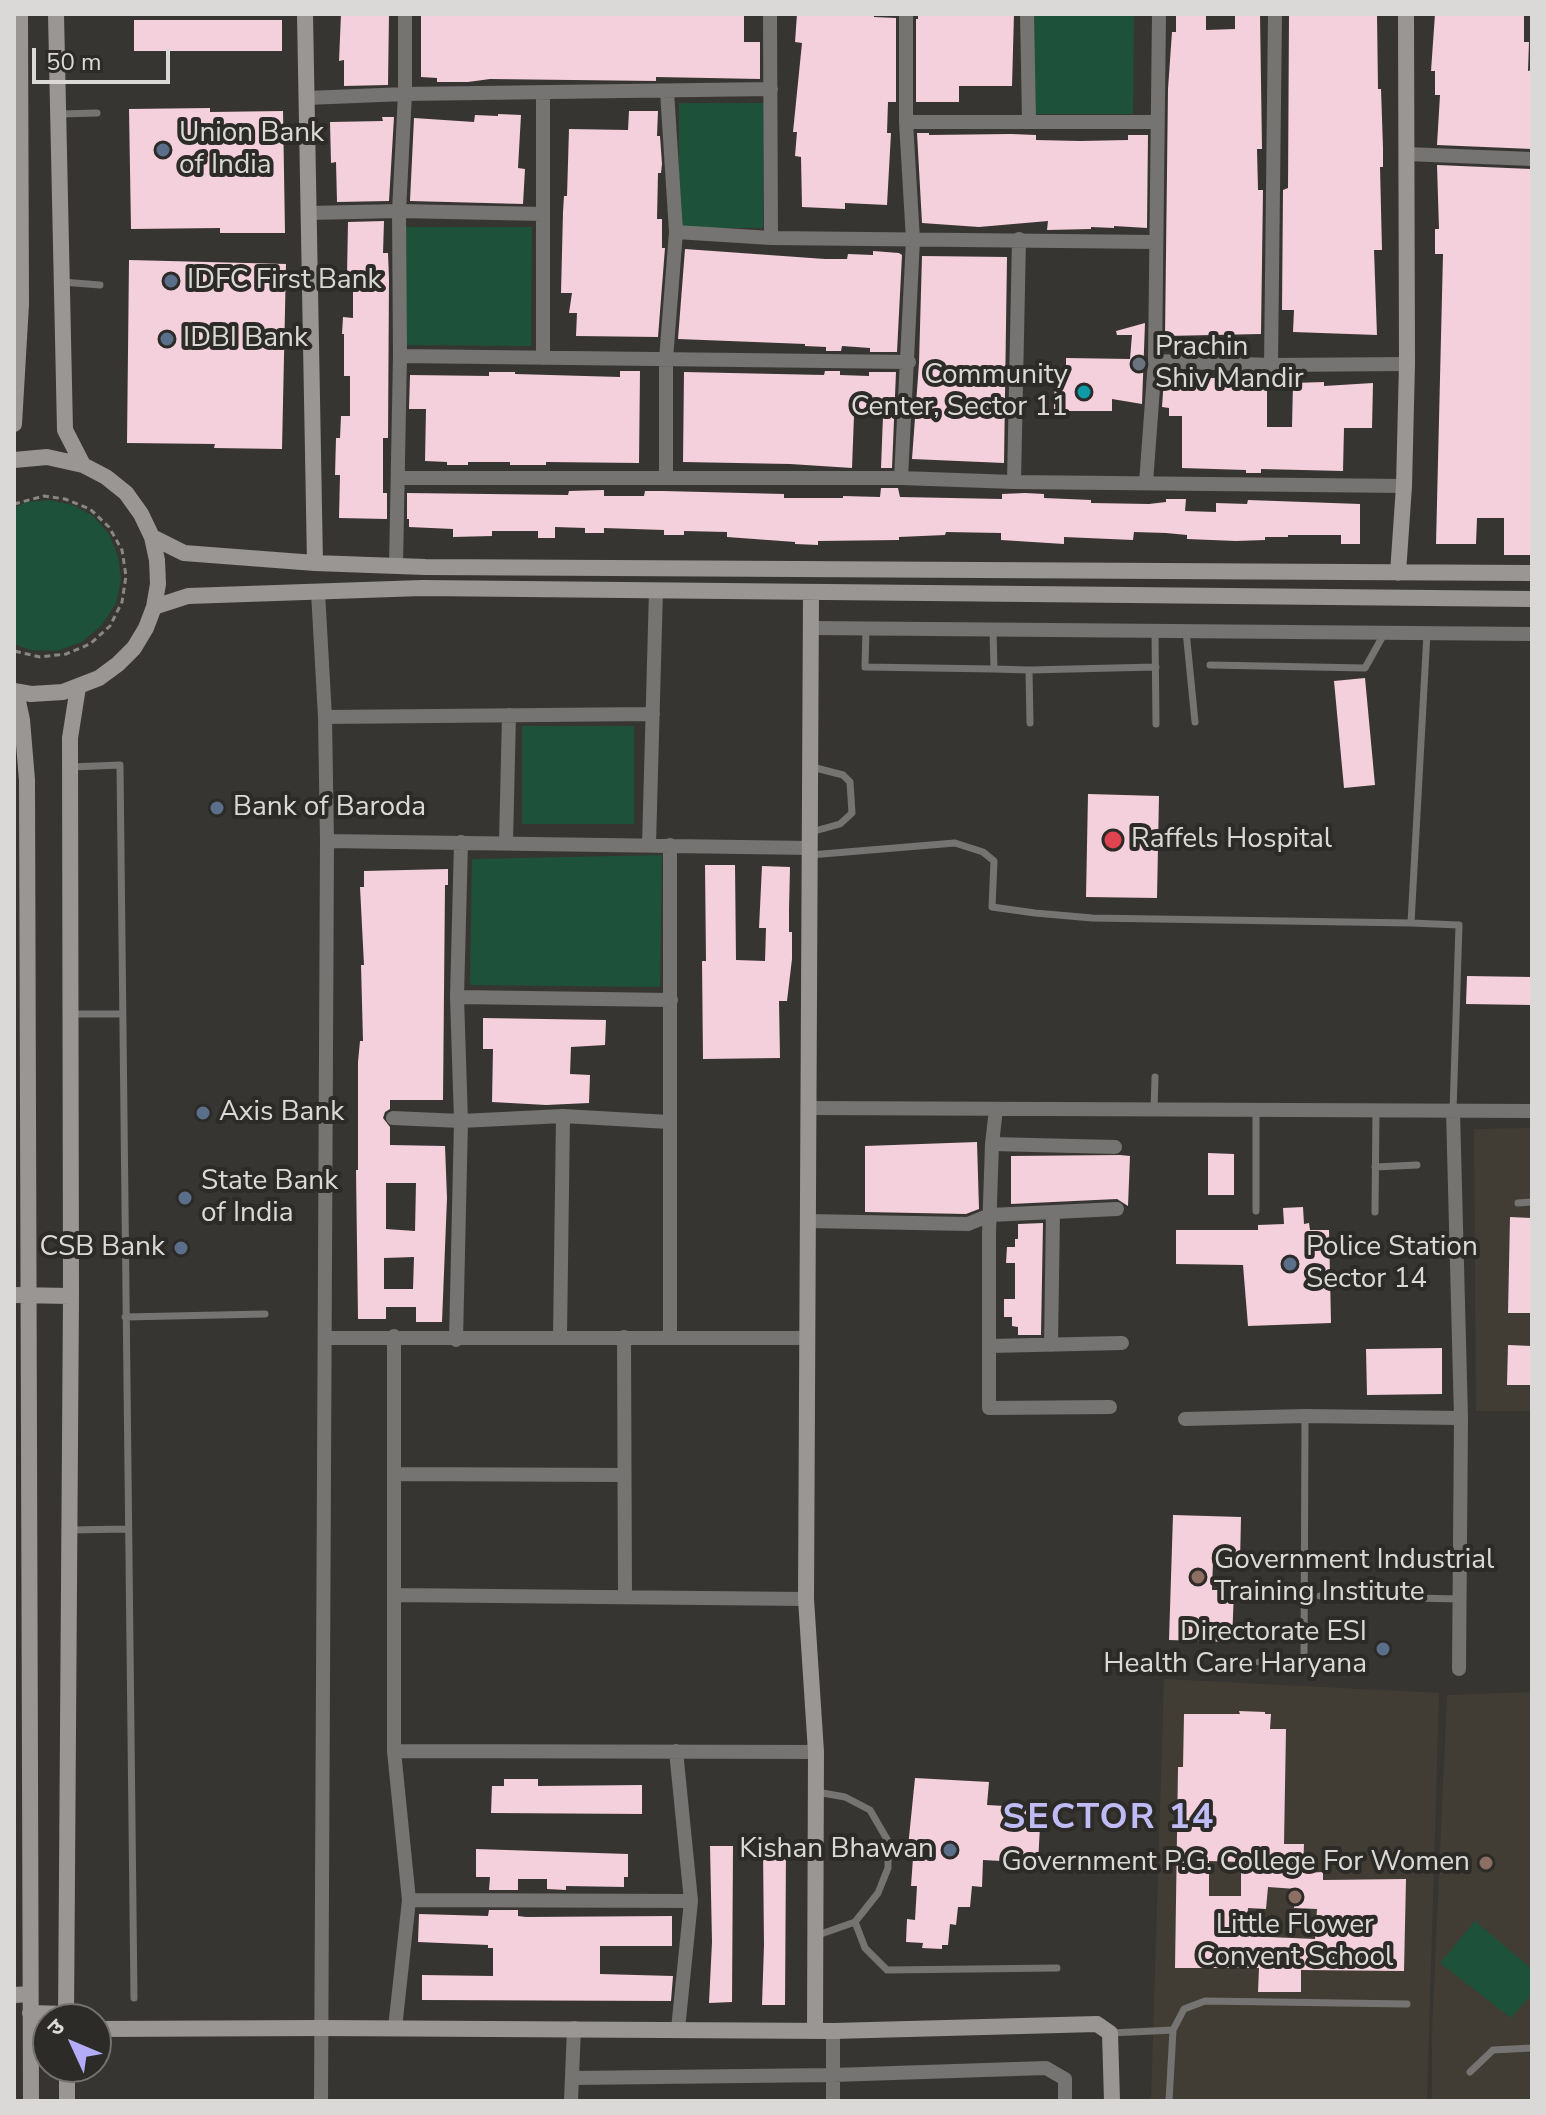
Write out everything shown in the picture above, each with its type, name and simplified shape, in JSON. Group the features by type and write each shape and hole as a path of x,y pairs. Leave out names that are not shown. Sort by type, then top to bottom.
{"street":[{"path":"14,424 21,304 20,14"},
{"path":"56,14 65,430 83,465"},
{"path":"305,14 315,563"},
{"path":"396,565 399,211 405,94 405,14"},
{"path":"770,14 771,238"},
{"path":"901,478 913,240 906,122 906,14"},
{"path":"1027,14 1029,121"},
{"path":"1146,483 1155,361 1159,14"},
{"path":"1271,365 1275,14"},
{"path":"1398,573 1407,364 1406,14"},
{"path":"307,98 771,89"},
{"path":"666,478 666,359 676,232 667,91"},
{"path":"543,93 543,358"},
{"path":"906,122 1157,122"},
{"path":"1406,154 1532,159"},
{"path":"309,213 543,214"},
{"path":"676,232 771,238 1155,242"},
{"path":"1014,482 1019,239"},
{"path":"400,356 909,362"},
{"path":"1155,361 1271,365 1407,364"},
{"path":"14,460 47,457 83,465 106,477 126,493 152,537 158,584 146,628 126,656 99,678 78,687 47,694 15,691 22,720 19,758 22,1995 30,2013 31,2101"},
{"path":"399,478 901,478 1404,486"},
{"path":"152,537 184,553 315,563 1532,573"},
{"path":"154,607 188,596 422,588 1532,599"},
{"path":"649,845 656,590"},
{"path":"318,592 325,717 327,841 321,2101"},
{"path":"811,592 806,1599 816,1752 815,2031"},
{"path":"811,628 1532,634"},
{"path":"66,2003 71,1296 70,738 78,687"},
{"path":"325,717 653,714"},
{"path":"506,842 509,715"},
{"path":"327,841 810,845"},
{"path":"456,1340 461,1121 457,997 461,842"},
{"path":"670,845 670,1337"},
{"path":"457,997 671,1000"},
{"path":"809,1108 1532,1111"},
{"path":"996,1109 990,1215 989,1408 1110,1407"},
{"path":"1453,1111 1461,1418 1459,1669"},
{"path":"393,1118 461,1121 563,1116 669,1122"},
{"path":"560,1337 563,1116"},
{"path":"992,1144 1115,1147"},
{"path":"808,1221 968,1224 990,1215 1117,1209"},
{"path":"1051,1345 1053,1212"},
{"path":"21,1295 71,1296"},
{"path":"394,1336 394,1751 409,1900 395,2028"},
{"path":"624,1337 625,1597"},
{"path":"325,1338 808,1338"},
{"path":"990,1346 1122,1343"},
{"path":"1185,1419 1305,1416 1461,1418"},
{"path":"394,1474 624,1475"},
{"path":"394,1595 806,1599"},
{"path":"394,1751 816,1752"},
{"path":"676,1751 691,1901 678,2029"},
{"path":"409,1900 691,1901"},
{"path":"112,2029 833,2031 1097,2024 1110,2033 1112,2101"},
{"path":"571,2101 574,2028"},
{"path":"833,2031 833,2101"},
{"path":"572,2078 833,2075 1046,2068 1065,2079 1065,2101"}],"lane":[{"path":"58,114 97,113"},
{"path":"61,282 100,285"},
{"path":"866,629 865,667 1029,670 1156,667"},
{"path":"993,630 994,669"},
{"path":"1155,631 1156,724"},
{"path":"1186,631 1195,722"},
{"path":"1210,665 1365,668 1385,633"},
{"path":"1411,923 1427,633"},
{"path":"1029,670 1030,723"},
{"path":"70,767 120,765 134,1998"},
{"path":"810,766 847,778 852,787 852,813 810,845"},
{"path":"810,845 955,843 983,852 994,861 992,907 1035,913 1092,918 1459,925 1453,1111"},
{"path":"69,1014 122,1014"},
{"path":"1154,1110 1155,1077"},
{"path":"1256,1110 1256,1211"},
{"path":"1375,1212 1376,1111"},
{"path":"1375,1167 1417,1165"},
{"path":"1518,1203 1532,1202"},
{"path":"125,1317 265,1314"},
{"path":"1259,1662 1304,1659 1305,1416"},
{"path":"69,1530 127,1529"},
{"path":"1320,1596 1460,1599"},
{"path":"815,1936 855,1922 878,1893 888,1868 888,1841 870,1810 845,1797 816,1792"},
{"path":"855,1922 865,1948 887,1970 1057,1968"},
{"path":"1169,2101 1173,2030 1184,2009 1205,2001 1407,2004"},
{"path":"1110,2033 1173,2030"},
{"path":"1470,2072 1493,2050 1532,2048"}],"path":[{"path":"14,504 44,496 65,499 90,509 109,527 122,550 126,576 122,602 110,626 90,644 66,654 40,657 14,651"}],"shaded area":[{"path":"1532,1128 1532,1411 1476,1411 1474,1129"},
{"name":"Little Flower Convent School","path":"1164,1679 1439,1693 1427,2101 1151,2101"},
{"name":"Government P.G. College For Women","path":"1532,1692 1532,2101 1432,2101 1432,2032 1447,1695"}],"green space":[{"path":"1031,14 1134,14 1133,114 1031,114"},
{"path":"679,103 764,103 763,228 679,228"},
{"path":"406,227 532,227 531,346 405,345"},
{"path":"49,500 73,505 93,516 109,534 118,556 121,580 116,603 102,625 82,642 57,651 30,650 14,644 14,508 26,502"},
{"path":"522,726 634,726 634,824 522,824"},
{"path":"662,855 660,987 470,985 472,859"},
{"path":"1475,1921 1532,1969 1532,1994 1511,2018 1440,1963"}],"building":[{"path":"341,14 389,14 388,85 344,86 344,60 339,61"},
{"path":"421,14 744,14 744,42 760,42 760,79 656,77 656,81 490,79 437,82 437,78 421,77"},
{"path":"797,14 874,14 874,17 896,18 896,102 888,102 887,133 891,133 887,205 845,203 845,209 802,207 801,157 795,156 797,132 793,132 802,43 795,42"},
{"path":"918,14 1014,14 1012,86 959,86 959,102 916,102"},
{"path":"1176,14 1206,14 1206,30 1235,29 1235,14 1260,14 1262,149 1257,149 1258,190 1263,190 1261,334 1165,336 1168,89"},
{"path":"1289,14 1377,14 1383,167 1380,167 1382,250 1374,250 1377,335 1293,332 1294,310 1282,310 1283,190 1288,188"},
{"path":"1435,14 1524,14 1524,42 1529,42 1528,71 1532,70 1532,149 1437,145 1440,95 1435,95 1435,71 1431,71"},
{"path":"134,20 282,20 282,51 134,51"},
{"path":"210,108 210,112 283,111 285,233 220,233 220,228 131,229 129,109"},
{"path":"629,111 658,111 657,136 660,136 662,164 661,173 658,173 657,219 662,219 662,248 665,248 658,337 576,336 577,313 569,313 572,293 561,293 569,129 628,130"},
{"path":"475,115 521,115 518,168 525,169 523,204 410,201 414,118 474,122"},
{"path":"382,117 394,117 389,201 337,202 336,162 331,163 330,122 383,121"},
{"path":"917,133 1036,135 1036,140 1080,141 1128,140 1128,135 1148,135 1147,228 1114,226 1047,230 1048,221 979,227 922,223"},
{"path":"1437,165 1531,169 1532,555 1504,555 1504,518 1477,518 1476,544 1436,544 1443,254 1435,254 1435,229 1439,229"},
{"path":"384,221 383,253 388,253 389,279 388,438 383,438 383,493 387,493 387,519 339,518 340,475 335,475 336,438 340,438 341,416 350,416 350,376 344,376 343,317 353,318 353,275 347,275 348,222"},
{"path":"685,249 825,259 847,259 848,254 873,255 873,251 899,253 902,255 897,352 870,352 870,348 842,346 841,351 826,351 826,347 805,344 678,339"},
{"path":"922,256 1007,257 1004,463 912,459"},
{"path":"129,260 286,264 282,449 214,448 215,444 127,443"},
{"path":"1145,323 1142,404 1112,399 1112,411 1054,411 1055,373 1066,373 1066,358 1130,359 1132,335 1117,335 1116,331"},
{"path":"620,371 640,371 639,463 546,462 546,465 510,465 510,462 468,462 468,465 447,465 447,462 425,461 426,409 409,409 410,375 489,376 489,372 515,372 620,377"},
{"path":"825,371 869,376 869,372 896,372 892,468 881,468 883,416 854,416 852,468 683,462 684,372 824,375"},
{"path":"1164,378 1247,378 1247,382 1267,383 1267,427 1292,427 1293,383 1324,382 1324,386 1373,383 1372,428 1344,428 1343,471 1261,469 1261,473 1246,473 1246,470 1182,468 1182,416 1169,416 1169,408 1162,407"},
{"path":"881,488 898,488 900,497 1002,499 1002,494 1025,493 1044,494 1044,498 1091,500 1091,503 1149,504 1166,502 1166,499 1186,499 1185,511 1216,512 1216,503 1247,504 1248,500 1360,504 1360,544 1341,544 1341,535 1288,535 1236,541 1134,532 1133,540 1064,537 1064,544 1001,540 1001,533 946,532 945,535 899,537 899,540 818,541 818,545 727,537 727,532 684,531 684,535 664,535 664,530 604,528 604,533 585,533 585,528 555,527 555,538 538,538 538,531 492,531 492,536 453,537 453,529 409,527 407,519 407,493 568,495 569,491 604,490 604,496 644,496 645,491 663,491 843,498 880,497"},
{"path":"1365,678 1375,785 1344,788 1334,681"},
{"path":"1088,794 1159,796 1157,898 1086,897"},
{"path":"705,865 735,865 736,960 765,961 766,928 759,928 762,866 790,867 789,932 792,932 792,959 787,1001 779,1001 780,1058 703,1059"},
{"path":"448,869 448,885 445,885 443,1100 390,1100 390,1109 383,1118 390,1127 390,1145 445,1146 447,1198 442,1322 416,1322 416,1307 386,1307 386,1319 358,1319 356,1170 358,1062 360,1041 363,1041 361,965 364,965 360,887 364,887 364,871","holes":["386,1183 416,1183 415,1231 386,1229","414,1257 413,1289 384,1289 384,1258"]},
{"path":"1467,976 1532,977 1532,1005 1466,1004"},
{"path":"483,1018 606,1020 605,1045 571,1047 570,1074 590,1075 589,1103 546,1105 492,1102 493,1049 483,1049"},
{"path":"977,1142 979,1209 966,1214 865,1212 865,1146"},
{"path":"1208,1153 1234,1154 1234,1195 1208,1195"},
{"path":"1011,1156 1130,1156 1128,1206 1117,1199 1011,1204"},
{"path":"1303,1207 1304,1224 1309,1223 1310,1230 1329,1230 1331,1323 1248,1326 1243,1265 1176,1264 1176,1230 1258,1230 1258,1225 1284,1224 1283,1208"},
{"path":"1510,1217 1532,1218 1532,1313 1508,1313"},
{"path":"1043,1223 1041,1335 1018,1335 1018,1327 1012,1326 1012,1317 1004,1317 1004,1299 1015,1299 1015,1263 1006,1263 1007,1247 1015,1247 1018,1224"},
{"path":"1508,1345 1532,1346 1532,1385 1507,1385"},
{"path":"1442,1348 1442,1394 1367,1395 1366,1349"},
{"name":"Government Industrial Training Institute","path":"1173,1515 1241,1517 1240,1562 1213,1561 1212,1590 1234,1590 1232,1642 1169,1640"},
{"path":"1239,1711 1265,1712 1271,1714 1270,1729 1286,1729 1284,1844 1304,1844 1303,1873 1323,1872 1323,1880 1406,1879 1404,1971 1301,1970 1301,1992 1258,1992 1259,1968 1175,1968 1178,1767 1183,1767 1184,1714 1240,1714","holes":["1209,1861 1241,1862 1241,1896 1209,1896","1268,1887 1296,1889 1294,1908 1317,1909 1315,1939 1246,1936 1248,1908 1266,1909"]},
{"path":"915,1778 989,1782 987,1805 1041,1808 1038,1863 983,1860 982,1887 972,1886 970,1907 958,1907 956,1925 950,1924 948,1945 942,1945 942,1949 922,1948 923,1943 906,1942 907,1919 915,1920 917,1886 911,1886 913,1858 907,1857"},
{"path":"504,1779 538,1779 538,1786 642,1785 642,1814 491,1813 492,1786 504,1786"},
{"path":"710,1846 733,1846 732,2002 709,2003 712,1942"},
{"path":"476,1849 628,1854 628,1877 624,1877 624,1887 566,1886 566,1890 547,1889 547,1879 518,1879 518,1890 489,1890 490,1877 476,1877"},
{"path":"763,1849 786,1849 785,2005 762,2005"},
{"path":"489,1910 518,1910 518,1916 526,1917 672,1916 672,1946 600,1946 600,1974 673,1976 671,2001 422,2000 422,1975 493,1976 493,1948 488,1948 488,1945 418,1942 419,1914 488,1916"}],"place":[{"name":"Union Bank of India","path":"163,150"},
{"name":"IDFC First Bank","path":"171,281"},
{"name":"IDBI Bank","path":"167,339"},
{"name":"Prachin Shiv Mandir","path":"1139,364"},
{"name":"Community Center, Sector 11","path":"1084,392"},
{"name":"Bank of Baroda","path":"217,808"},
{"name":"Raffels Hospital","path":"1113,840"},
{"name":"Axis Bank","path":"203,1113"},
{"name":"State Bank of India","path":"185,1198"},
{"name":"CSB Bank","path":"181,1248"},
{"name":"Police Station Sector 14","path":"1290,1264"},
{"name":"Government Industrial Training Institute","path":"1198,1577"},
{"name":"Directorate ESI Health Care Haryana","path":"1383,1649"},
{"name":"Kishan Bhawan","path":"950,1850"},
{"name":"Government P.G. College For Women","path":"1486,1863"},
{"name":"Little Flower Convent School","path":"1295,1897"}],"district":[{"name":"SECTOR 14","path":"1109,1819"}]}
